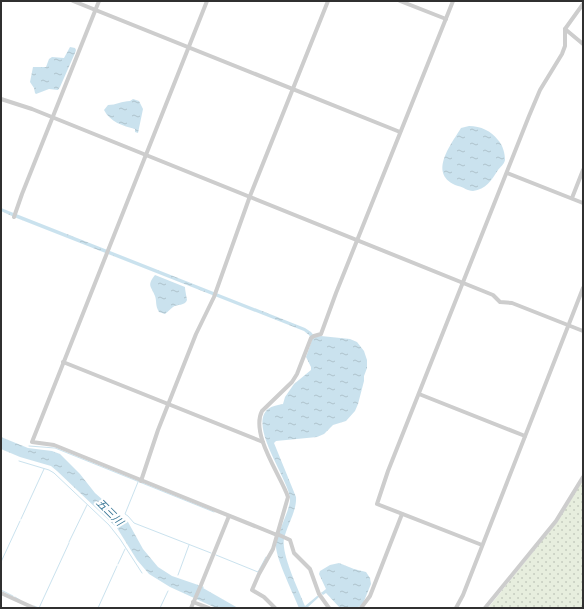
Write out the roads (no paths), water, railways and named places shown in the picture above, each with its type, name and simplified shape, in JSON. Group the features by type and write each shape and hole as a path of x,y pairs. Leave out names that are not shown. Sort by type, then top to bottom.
{"street":[{"path":"73,1 400,132"},
{"path":"15,216 22,194 99,1"},
{"path":"207,1 32,442 54,445 290,540 294,554 310,569 318,594 329,608"},
{"path":"141,481 196,334 215,294 250,196 328,1"},
{"path":"400,1 446,19"},
{"path":"275,608 264,597 252,590 273,549 288,497 263,442 259,416 262,411 292,382 297,374 312,337 321,334 453,1"},
{"path":"482,545 377,504 388,471 540,90 562,54 565,46 565,28 583,4"},
{"path":"565,28 583,44"},
{"path":"1,99 250,196 493,295 500,302 512,303 583,331"},
{"path":"572,198 583,170"},
{"path":"507,173 583,203"},
{"path":"456,608 463,595 583,288"},
{"path":"63,362 263,442"},
{"path":"419,394 525,436"},
{"path":"485,608 556,521 583,477"},
{"path":"361,608 370,596 402,514"},
{"path":"191,608 229,516"},
{"path":"1,593 34,608"},
{"path":"193,602 209,608"},
{"path":"482,608 490,602"}],"water":[{"path":"70,47 75,48 76,50 58,90 49,89 36,94 30,82 33,67 46,67 49,59 52,57 64,58"},
{"path":"133,99 139,101 143,109 138,133 135,132 135,129 122,125 110,118 104,110 108,105 130,101"},
{"path":"469,126 482,128 492,134 501,144 505,158 504,163 488,184 478,190 473,191 449,181 444,175 442,168 447,151 461,128"},
{"path":"1,208 305,328 315,337 321,336 350,339 357,342 364,351 367,360 367,368 364,381 355,411 346,421 333,425 324,434 317,437 276,441 274,443 296,497 295,508 284,539 285,554 305,606 319,596 307,608 299,608 276,551 277,540 290,503 290,498 288,489 266,439 263,427 263,417 268,409 273,406 283,404 285,397 294,384 311,370 306,357 312,340 309,335 304,331 14,217 1,211"},
{"path":"155,275 185,287 186,302 173,307 165,314 159,312 150,284"},
{"name":"五三川","path":"1,437 28,448 52,451 60,454 80,474 95,493 128,522 143,549 158,567 172,576 204,587 203,588 238,608 216,608 170,587 149,574 137,560 117,528 57,471 51,466 20,457 1,449"},
{"path":"339,563 366,572 370,578 371,584 362,606 354,608 340,608 326,593 323,595 321,593 326,589 319,574 320,571 330,565"}],"waterway":[{"path":"29,446 55,448 214,512"},
{"name":"五三川","path":"19,461 49,470 54,473 109,525 142,573"},
{"path":"21,519 44,469"},
{"name":"五三川","path":"138,482 125,514 134,523 211,553"},
{"path":"69,542 87,505"},
{"path":"1,562 20,521"},
{"path":"34,606 39,608 69,543"},
{"path":"178,575 189,545"},
{"path":"118,564 125,549"},
{"path":"216,555 258,572 266,557"},
{"path":"98,608 117,566"},
{"path":"1,590 13,596"},
{"path":"160,608 168,591"},
{"path":"15,597 20,600"}]}
